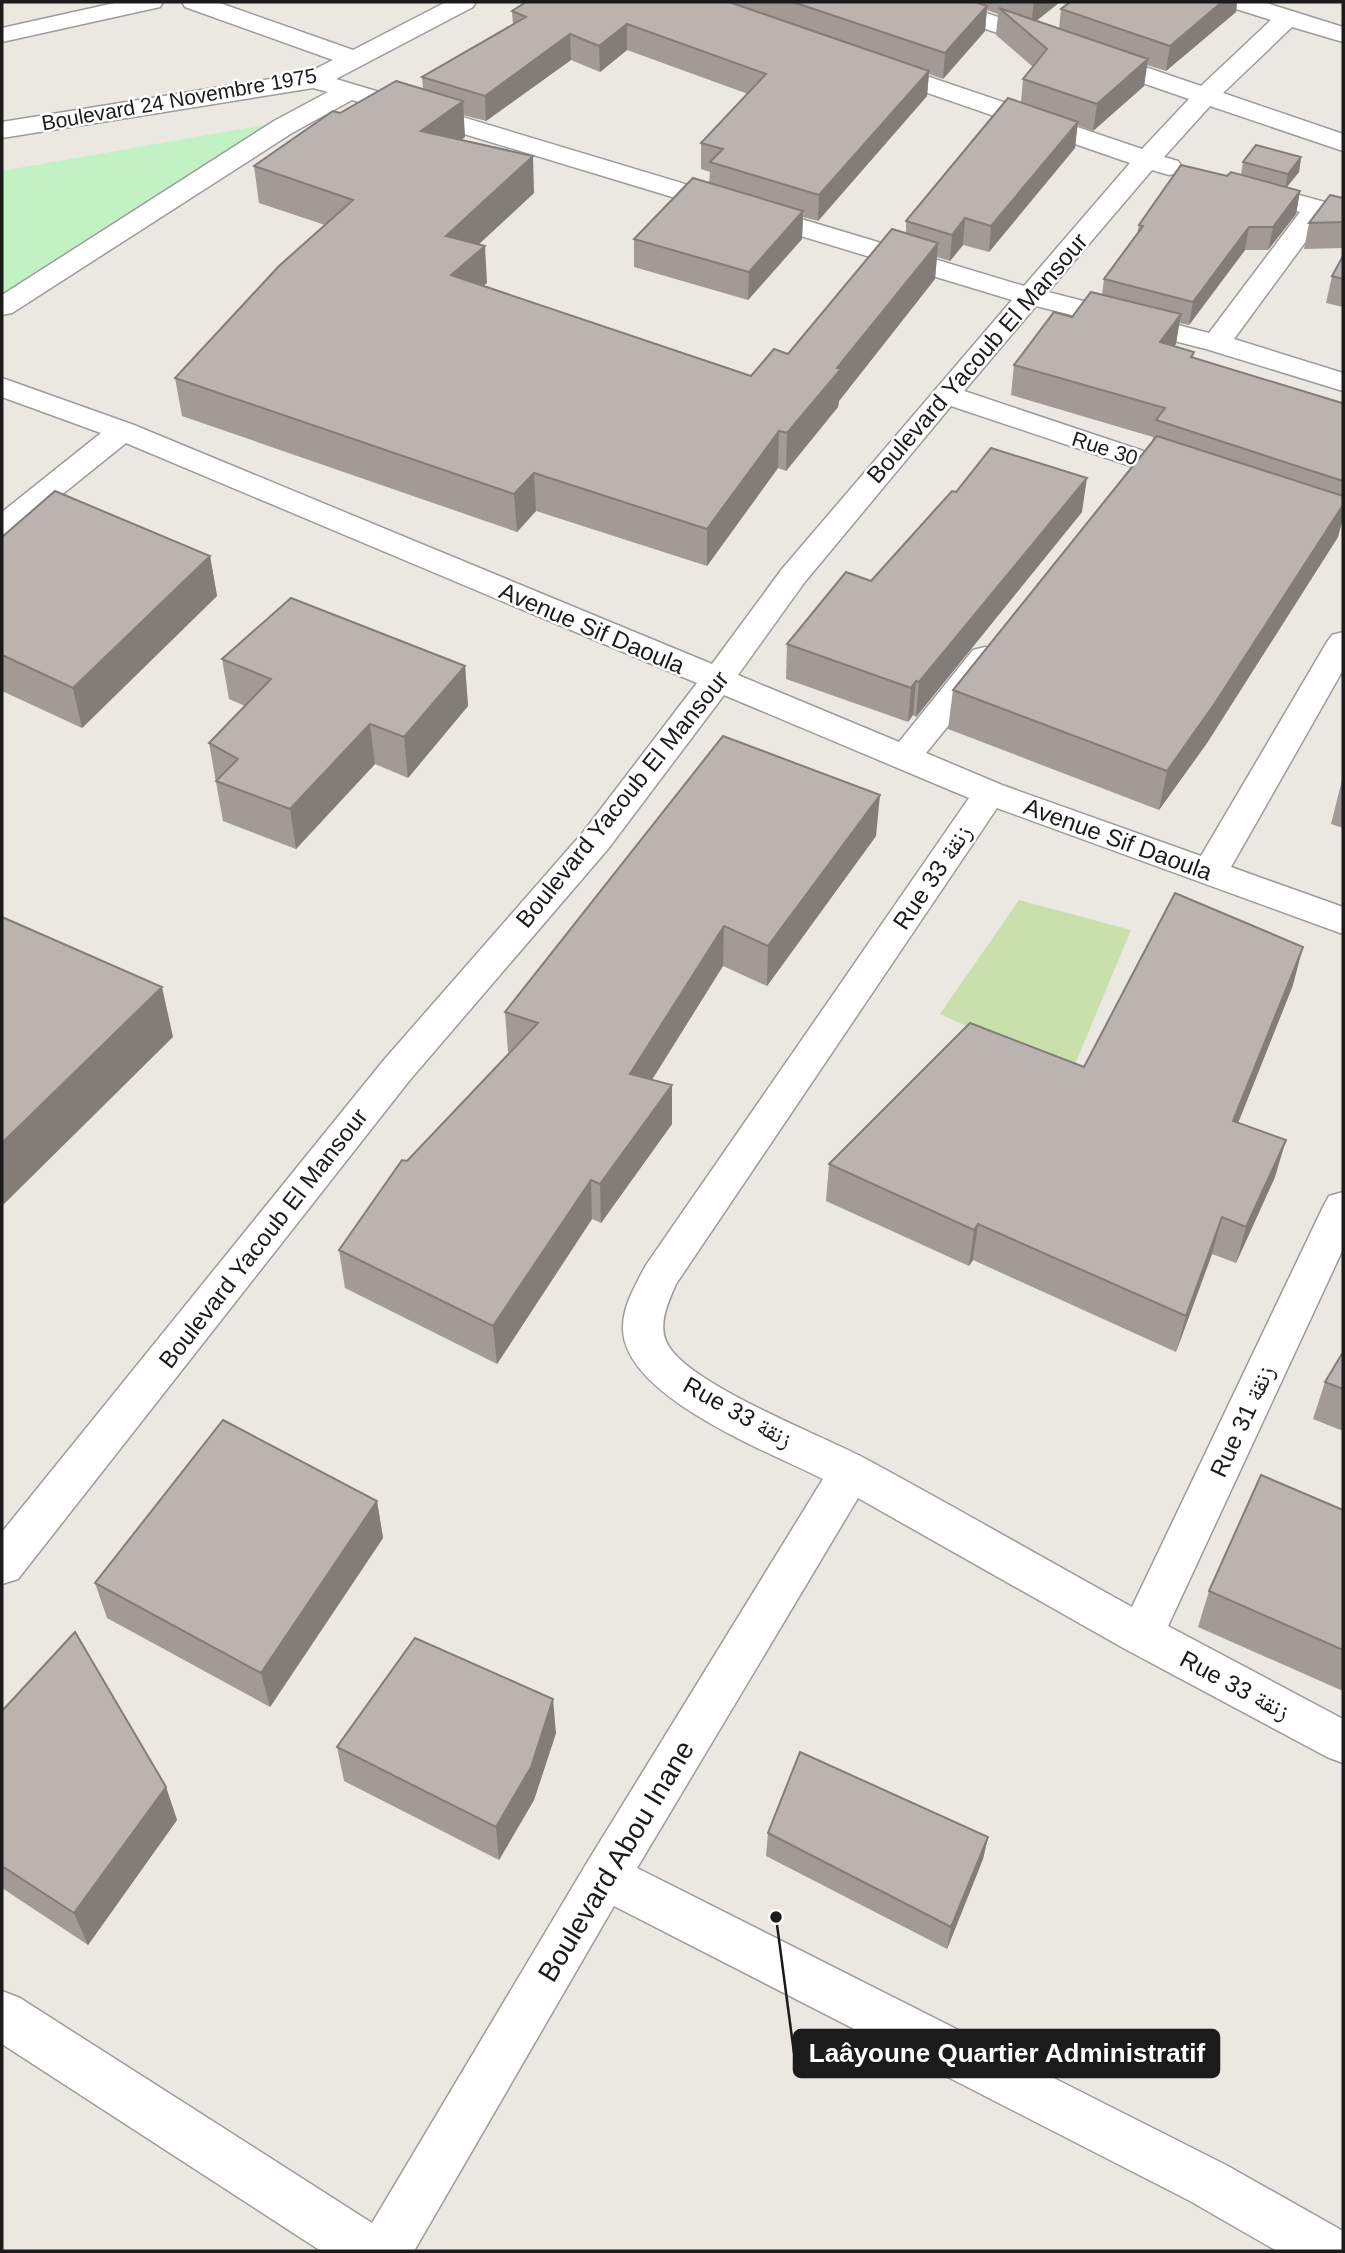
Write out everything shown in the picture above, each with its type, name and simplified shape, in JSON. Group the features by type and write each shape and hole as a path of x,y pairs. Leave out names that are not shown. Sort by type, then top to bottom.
{"street":[{"path":"2,34 152,2"},
{"path":"194,2 354,60"},
{"name":"Boulevard 24 Novembre 1975","path":"2,130 314,80 464,2"},
{"path":"931,2 1044,31 1206,95 1343,143"},
{"path":"1239,2 1279,10 1343,35"},
{"name":"Boulevard Yacoub El Mansour","path":"2,1565 396,1071 604,830 718,681 793,576 1029,296 1279,10"},
{"path":"858,61 1146,161 1199,175"},
{"path":"314,80 1029,296 1340,376"},
{"path":"2,307 283,127 349,91"},
{"path":"1216,343 1330,211 1225,182"},
{"name":"Avenue Sif Daoula","path":"2,387 123,431 990,793 1343,921"},
{"name":"Rue 30","path":"946,395 1135,471 1218,485"},
{"path":"2,527 123,431"},
{"path":"905,757 1007,630"},
{"path":"1210,872 1343,642"},
{"name":"Rue 33 زنقة","path":"990,793 660,1276 641,1326 649,1351 666,1371 691,1391 851,1472 1141,1634 1343,1742"},
{"name":"Rue 31 زنقة","path":"1141,1634 1343,1207"},
{"name":"Boulevard Abou Inane","path":"385,2251 605,1877 851,1472"},
{"path":"605,1877 1208,2183 1328,2251"},
{"path":"2,2015 368,2251"}],"green space":[{"path":"271,124 2,296 2,171"},
{"path":"1019,900 1131,930 1071,1074 940,1014"}],"building":[{"path":"526,2 729,2 929,71 819,195 710,162 723,149 701,143 766,74 627,24 599,46 570,34 485,96 422,77 526,17 512,11"},
{"path":"793,2 975,2 987,6 945,53"},
{"path":"1070,2 1222,2 1170,46 1061,9"},
{"path":"999,8 1148,59 1097,104 1023,79 1047,49"},
{"path":"396,81 463,101 421,131 533,156 446,236 485,246 451,275 751,376 774,349 788,354 892,229 938,243 837,368 841,369 787,433 779,431 707,529 534,473 514,494 175,378 279,266 353,200 254,166 333,111 340,113"},
{"path":"1008,98 1078,122 991,226 965,218 952,235 906,221"},
{"path":"1256,145 1301,157 1288,174 1243,162"},
{"path":"1181,165 1227,176 1231,172 1300,191 1273,227 1249,227 1193,302 1104,279 1143,226 1139,225"},
{"path":"693,178 803,211 749,272 634,239"},
{"path":"1330,195 1343,198 1343,222 1309,223"},
{"path":"1343,256 1343,279 1332,276"},
{"path":"1091,292 1181,314 1160,342 1194,352 1191,357 1343,402 1343,481 1156,420 1165,408 1014,365 1054,312 1072,317"},
{"path":"1157,436 1343,496 1343,505 1215,703 1167,771 953,690"},
{"path":"991,448 1087,478 919,682 916,681 911,688 787,644 846,572 871,581 952,491 956,492"},
{"path":"55,491 210,556 73,688 2,655 2,537"},
{"path":"291,598 465,666 404,737 370,724 290,809 216,781 238,759 209,743 271,679 222,659"},
{"path":"723,736 880,795 768,946 724,926 630,1074 672,1085 600,1184 591,1180 493,1326 339,1250 402,1160 407,1161 538,1023 505,1012"},
{"path":"1175,893 1303,947 1233,1121 1286,1140 1246,1227 1222,1217 1186,1316 978,1224 974,1230 829,1164 970,1023 1084,1067"},
{"path":"2,917 162,987 2,1143"},
{"path":"1343,1352 1343,1389 1325,1382"},
{"path":"223,1420 377,1501 261,1673 95,1583"},
{"path":"1261,1475 1343,1510 1343,1650 1209,1591"},
{"path":"75,1632 166,1787 74,1913 2,1866 2,1711"},
{"path":"415,1638 553,1699 531,1767 496,1827 337,1747"},
{"path":"800,1752 988,1837 951,1927 768,1833"}],"place":[{"name":"Laâyoune Quartier Administratif","path":"776,1917"}]}
